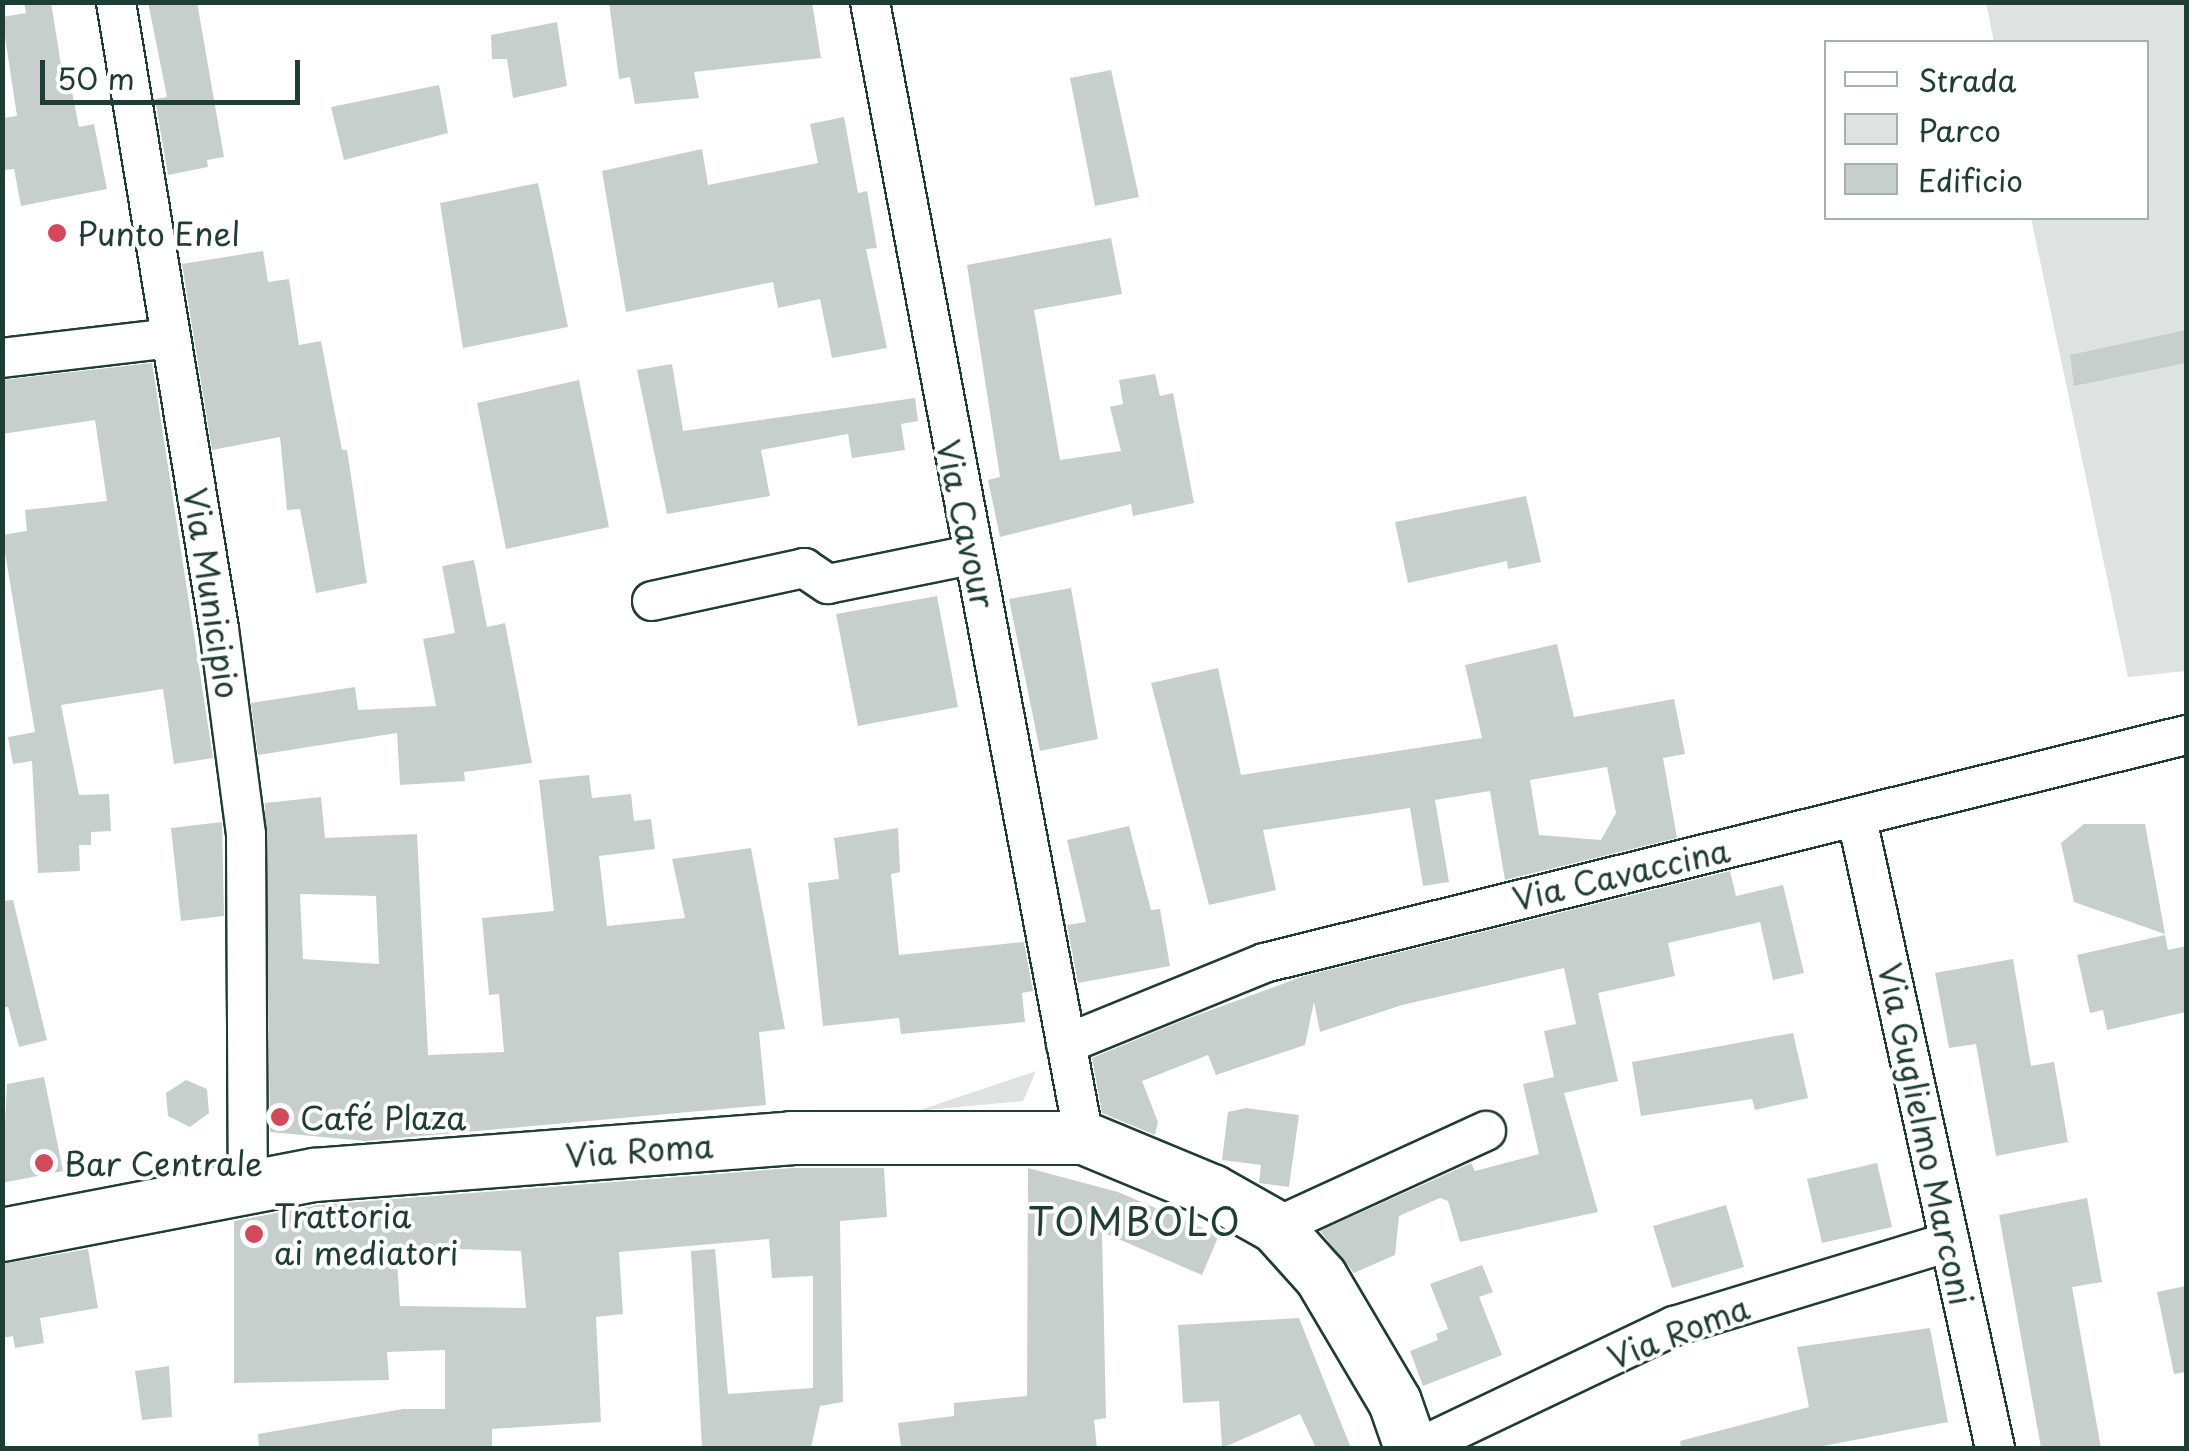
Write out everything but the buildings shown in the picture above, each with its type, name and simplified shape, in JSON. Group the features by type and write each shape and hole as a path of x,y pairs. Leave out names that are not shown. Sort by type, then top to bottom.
{"main road":[{"name":"Via Roma","path":"2,1235 314,1175 791,1138 1084,1138 1212,1191 1276,1227 1321,1277 1395,1402 1415,1448"}],"street":[{"name":"Via Municipio","path":"116,2 246,834 248,1189"},
{"name":"Via Cavour","path":"870,2 970,555 977,567 1066,1044"},
{"path":"2,358 171,338"},
{"path":"652,601 804,568 828,584 970,555"},
{"name":"Via Cavaccina","path":"1066,1044 1264,964 2186,734"},
{"name":"Via Guglielmo Marconi","path":"1857,819 1996,1448"},
{"path":"1066,1044 1084,1138"},
{"path":"1276,1227 1486,1131"},
{"name":"Via Roma","path":"1415,1448 1674,1326 1948,1242"}],"green space":[{"path":"1986,3 2186,3 2186,671 2128,677 2031,220 2149,220 2149,40 1994,40"},
{"path":"1036,1071 1023,1101 917,1111"}],"place":[{"name":"Punto Enel","path":"57,233"},
{"name":"Café Plaza","path":"280,1117"},
{"name":"Bar Centrale","path":"44,1163"},
{"name":"Trattoria ai mediatori","path":"254,1234"}],"district":[{"name":"TOMBOLO","path":"1135,1221"}]}
